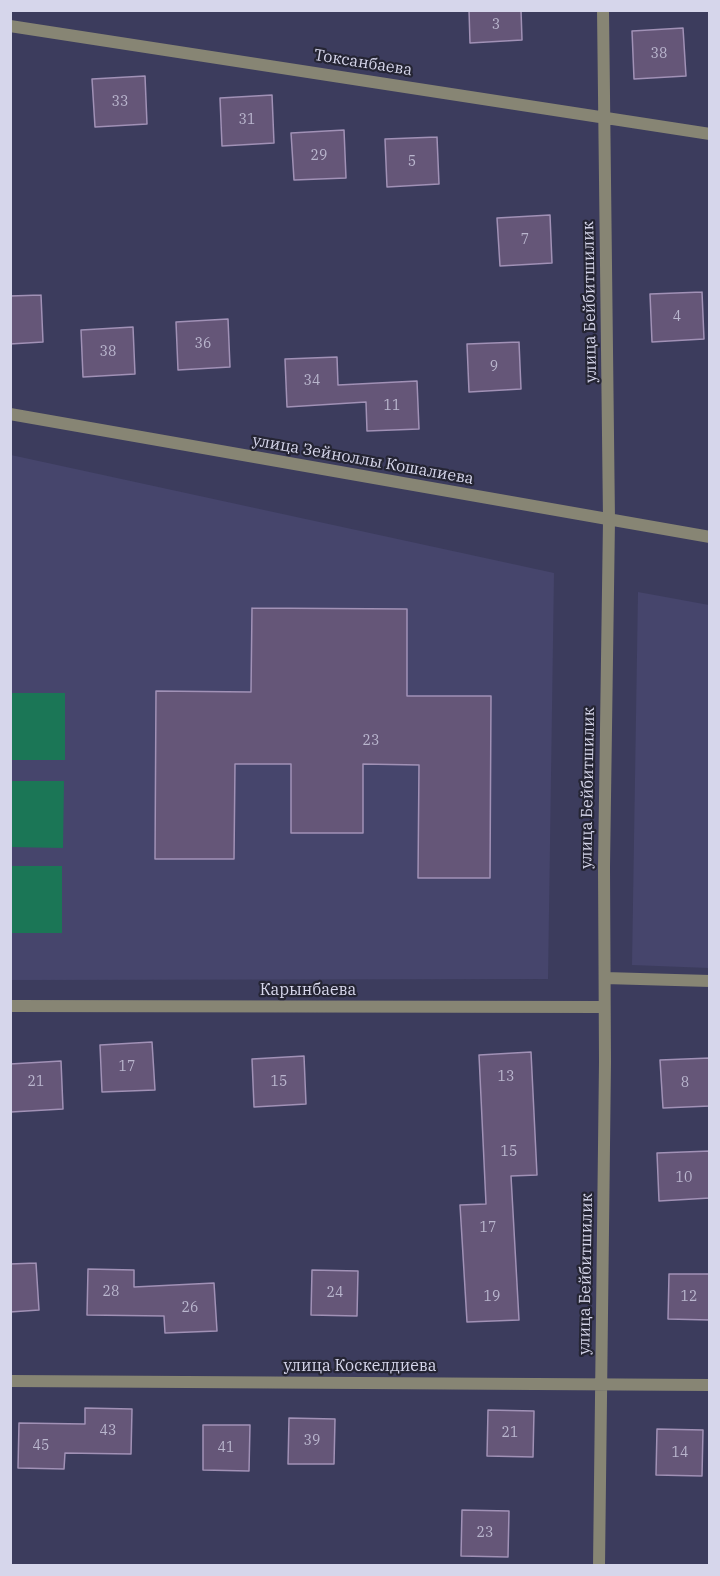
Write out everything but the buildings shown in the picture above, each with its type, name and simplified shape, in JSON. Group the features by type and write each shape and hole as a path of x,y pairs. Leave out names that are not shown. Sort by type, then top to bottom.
{"street":[{"name":"улица Бейбитшилик","path":"599,1566 609,520 603,10"},
{"name":"Токсанбаева","path":"10,26 710,134"},
{"name":"улица Зейноллы Кошалиева","path":"10,414 710,537"},
{"path":"605,978 710,981"},
{"name":"Карынбаева","path":"10,1006 604,1007"},
{"name":"улица Коскелдиева","path":"10,1380 710,1385"}],"shaded area":[{"path":"11,455 554,573 548,979 11,980"},
{"path":"638,592 709,605 709,968 632,965"}],"green space":[{"path":"11,693 65,693 65,760 11,760"},
{"path":"11,781 64,781 63,848 11,847"},
{"path":"11,866 62,866 62,933 11,933"}]}
